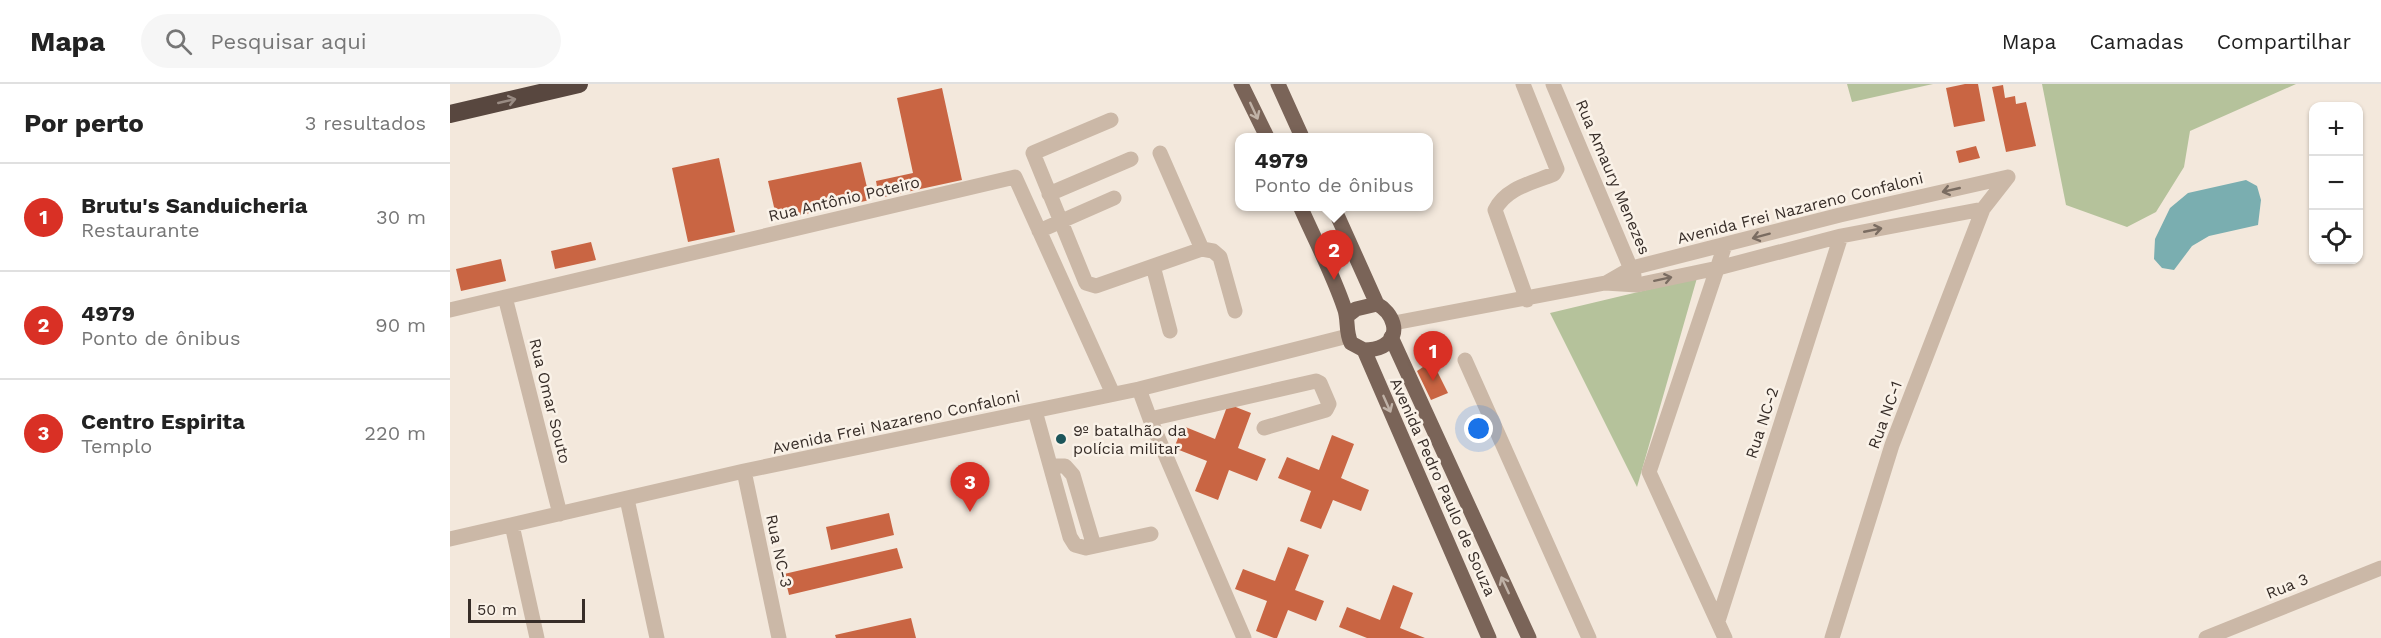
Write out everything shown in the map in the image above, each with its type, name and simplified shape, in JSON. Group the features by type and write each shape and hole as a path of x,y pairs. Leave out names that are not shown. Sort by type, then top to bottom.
{"highway":[{"path":"450,114 579,84"}],"main road":[{"path":"1242,84 1265,133"},
{"path":"1278,84 1300,133"},
{"path":"1302,211 1334,280 1347,316 1348,336 1352,343 1364,350 1383,346 1393,330 1387,310 1377,304 1335,211"},
{"path":"1347,316 1356,309 1377,304"},
{"name":"Avenida Pedro Paulo de Souza","path":"1393,330 1529,638"},
{"name":"Avenida Pedro Paulo de Souza","path":"1364,350 1490,638"}],"street":[{"path":"1523,84 1557,169 1554,174 1513,190 1501,199 1495,210 1527,300"},
{"name":"Rua Amaury Menezes","path":"1553,84 1632,268 1637,285"},
{"path":"1111,120 1033,153 1086,283 1096,286 1202,249 1213,251 1220,257 1234,311"},
{"path":"1161,153 1202,249"},
{"path":"1049,194 1131,159"},
{"name":"Rua Antônio Poteiro","path":"450,309 1015,177 1113,394"},
{"name":"Avenida Frei Nazareno Confaloni","path":"1605,283 1632,268 1839,215 2008,177"},
{"name":"Rua NC-1","path":"1832,638 1892,445 1983,208 2008,177"},
{"path":"1038,231 1114,198"},
{"name":"Avenida Frei Nazareno Confaloni","path":"1393,330 1605,283 1637,285 1718,268 1841,236 1983,208"},
{"name":"Rua NC-2","path":"1718,621 1841,236"},
{"path":"1725,246 1649,472 1725,638"},
{"path":"1153,266 1170,331"},
{"name":"Rua Omar Souto","path":"505,297 560,514"},
{"name":"Avenida Frei Nazareno Confaloni","path":"450,539 627,500 744,471 1139,389 1348,336"},
{"path":"1465,360 1589,638"},
{"path":"1150,419 1316,381 1320,383 1329,404 1326,410 1264,428"},
{"path":"1139,389 1244,638"},
{"path":"1035,411 1052,466 1065,466 1073,475 1094,546 1151,534"},
{"name":"Rua NC-3","path":"744,471 779,638"},
{"path":"627,500 657,638"},
{"path":"512,525 537,638"},
{"name":"Rua 3","path":"2206,638 2381,568"}],"green space":[{"path":"1847,84 1933,84 1852,102"},
{"path":"2042,84 2296,84 2190,131 2184,167 2156,212 2127,227 2066,205"},
{"path":"1697,278 1637,487 1550,313"}],"water":[{"path":"2246,180 2257,186 2261,200 2258,225 2209,236 2192,246 2174,270 2162,268 2154,259 2155,239 2170,208 2188,193"}],"building":[{"path":"1978,84 1985,121 1954,127 1946,88"},
{"path":"2003,85 2005,98 2015,96 2016,104 2026,102 2036,146 2006,152 1992,87"},
{"path":"942,88 962,180 879,198 876,181 913,173 897,98"},
{"path":"1976,146 1980,158 1959,163 1956,151"},
{"path":"719,158 735,232 688,242 672,168"},
{"path":"861,162 870,200 777,220 768,181"},
{"path":"591,242 596,260 555,269 551,251"},
{"path":"501,259 506,281 461,291 456,269"},
{"path":"1432,361 1448,393 1431,400 1417,371"},
{"path":"1228,404 1251,413 1238,448 1266,459 1257,481 1229,470 1218,500 1195,491 1207,461 1174,448 1183,426 1215,439"},
{"path":"1332,435 1354,444 1341,478 1369,490 1361,511 1333,500 1321,529 1300,521 1311,491 1278,478 1287,457 1319,470"},
{"path":"889,513 894,535 831,550 826,527"},
{"path":"1288,547 1309,555 1295,590 1324,601 1316,621 1288,610 1277,638 1274,638 1256,631 1267,601 1235,589 1243,569 1275,581"},
{"path":"897,548 903,568 789,595 784,574"},
{"path":"1393,585 1413,593 1400,628 1425,638 1367,638 1339,627 1347,607 1380,620"},
{"path":"911,618 916,638 836,638 835,635"}],"place":[{"name":"4979","path":"1334,280"},
{"name":"Brutu's Sanduicheria","path":"1433,381"},
{"name":"9º batalhão da polícia militar","path":"1061,439"},
{"name":"Centro Espirita","path":"970,512"}]}
